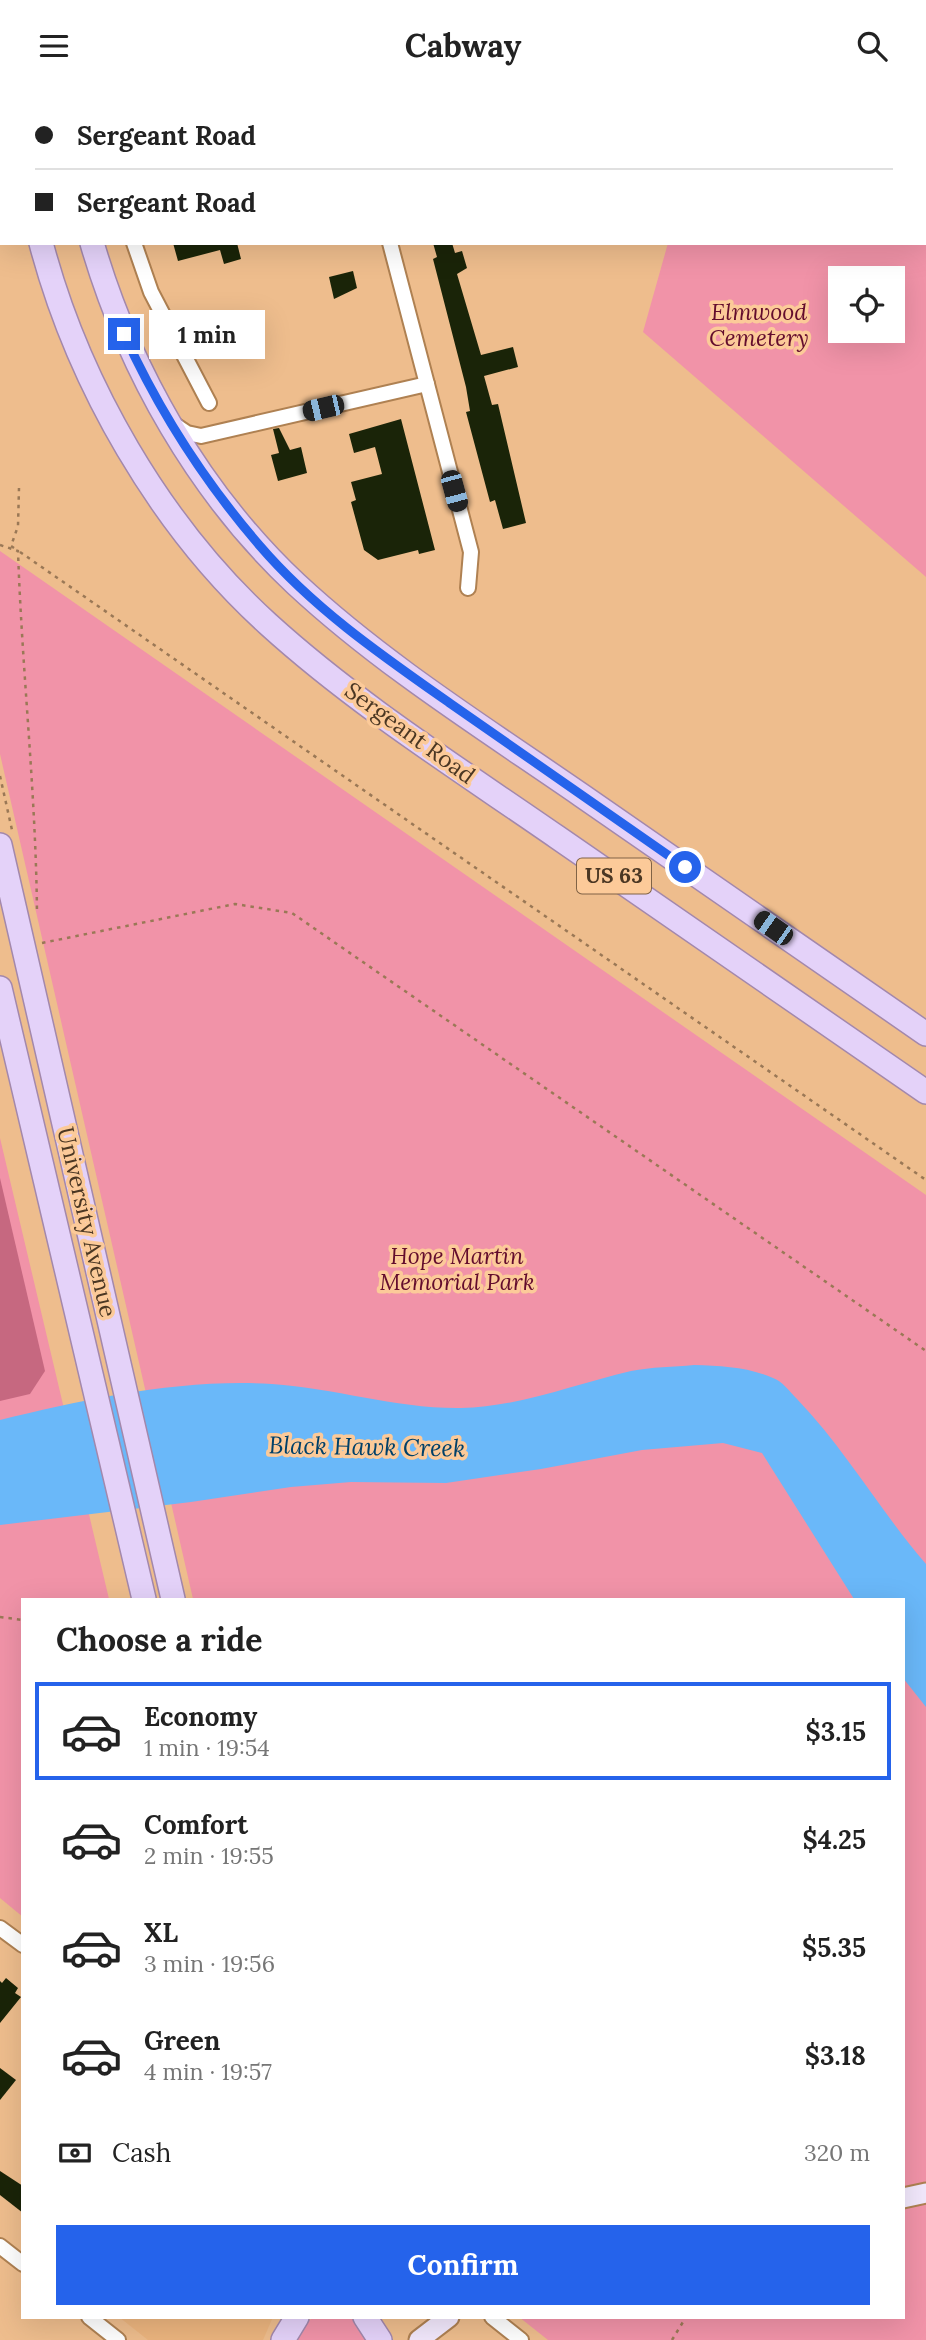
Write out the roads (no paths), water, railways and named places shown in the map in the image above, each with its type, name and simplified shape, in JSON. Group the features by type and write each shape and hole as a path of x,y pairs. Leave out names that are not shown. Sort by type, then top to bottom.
{"main road":[{"name":"Sergeant Road","path":"42,245 70,333 129,449 171,513 227,582 265,621 373,707 926,1092"},
{"name":"Sergeant Road","path":"93,245 116,315 164,417 202,472 261,547 335,618 510,746 926,1034"},
{"name":"University Avenue","path":"0,845 173,1598"},
{"name":"University Avenue","path":"0,988 142,1591"},
{"path":"905,2198 926,2193"},
{"path":"370,2319 380,2340"},
{"path":"419,2340 446,2319"}],"street":[{"path":"135,245 151,292 209,403"},
{"path":"391,245 471,552 468,588"},
{"path":"164,417 187,433 201,436 427,384"},
{"path":"0,1928 21,1944"},
{"path":"0,2246 21,2262"},
{"path":"92,2319 118,2340"},
{"path":"495,2319 522,2340"}],"water":[{"name":"Black Hawk Creek","path":"694,1365 744,1369 764,1374 783,1384 815,1419 926,1564 926,1707 905,1681 905,1598 853,1598 762,1453 723,1443 642,1450 446,1483 351,1482 291,1487 0,1525 0,1420 32,1412 170,1387 239,1383 296,1386 413,1405 483,1407 526,1399 631,1371"}],"park label":[{"name":"Elmwood Cemetery","path":"759,325"},
{"name":"Hope Martin Memorial Park","path":"457,1269"}]}
